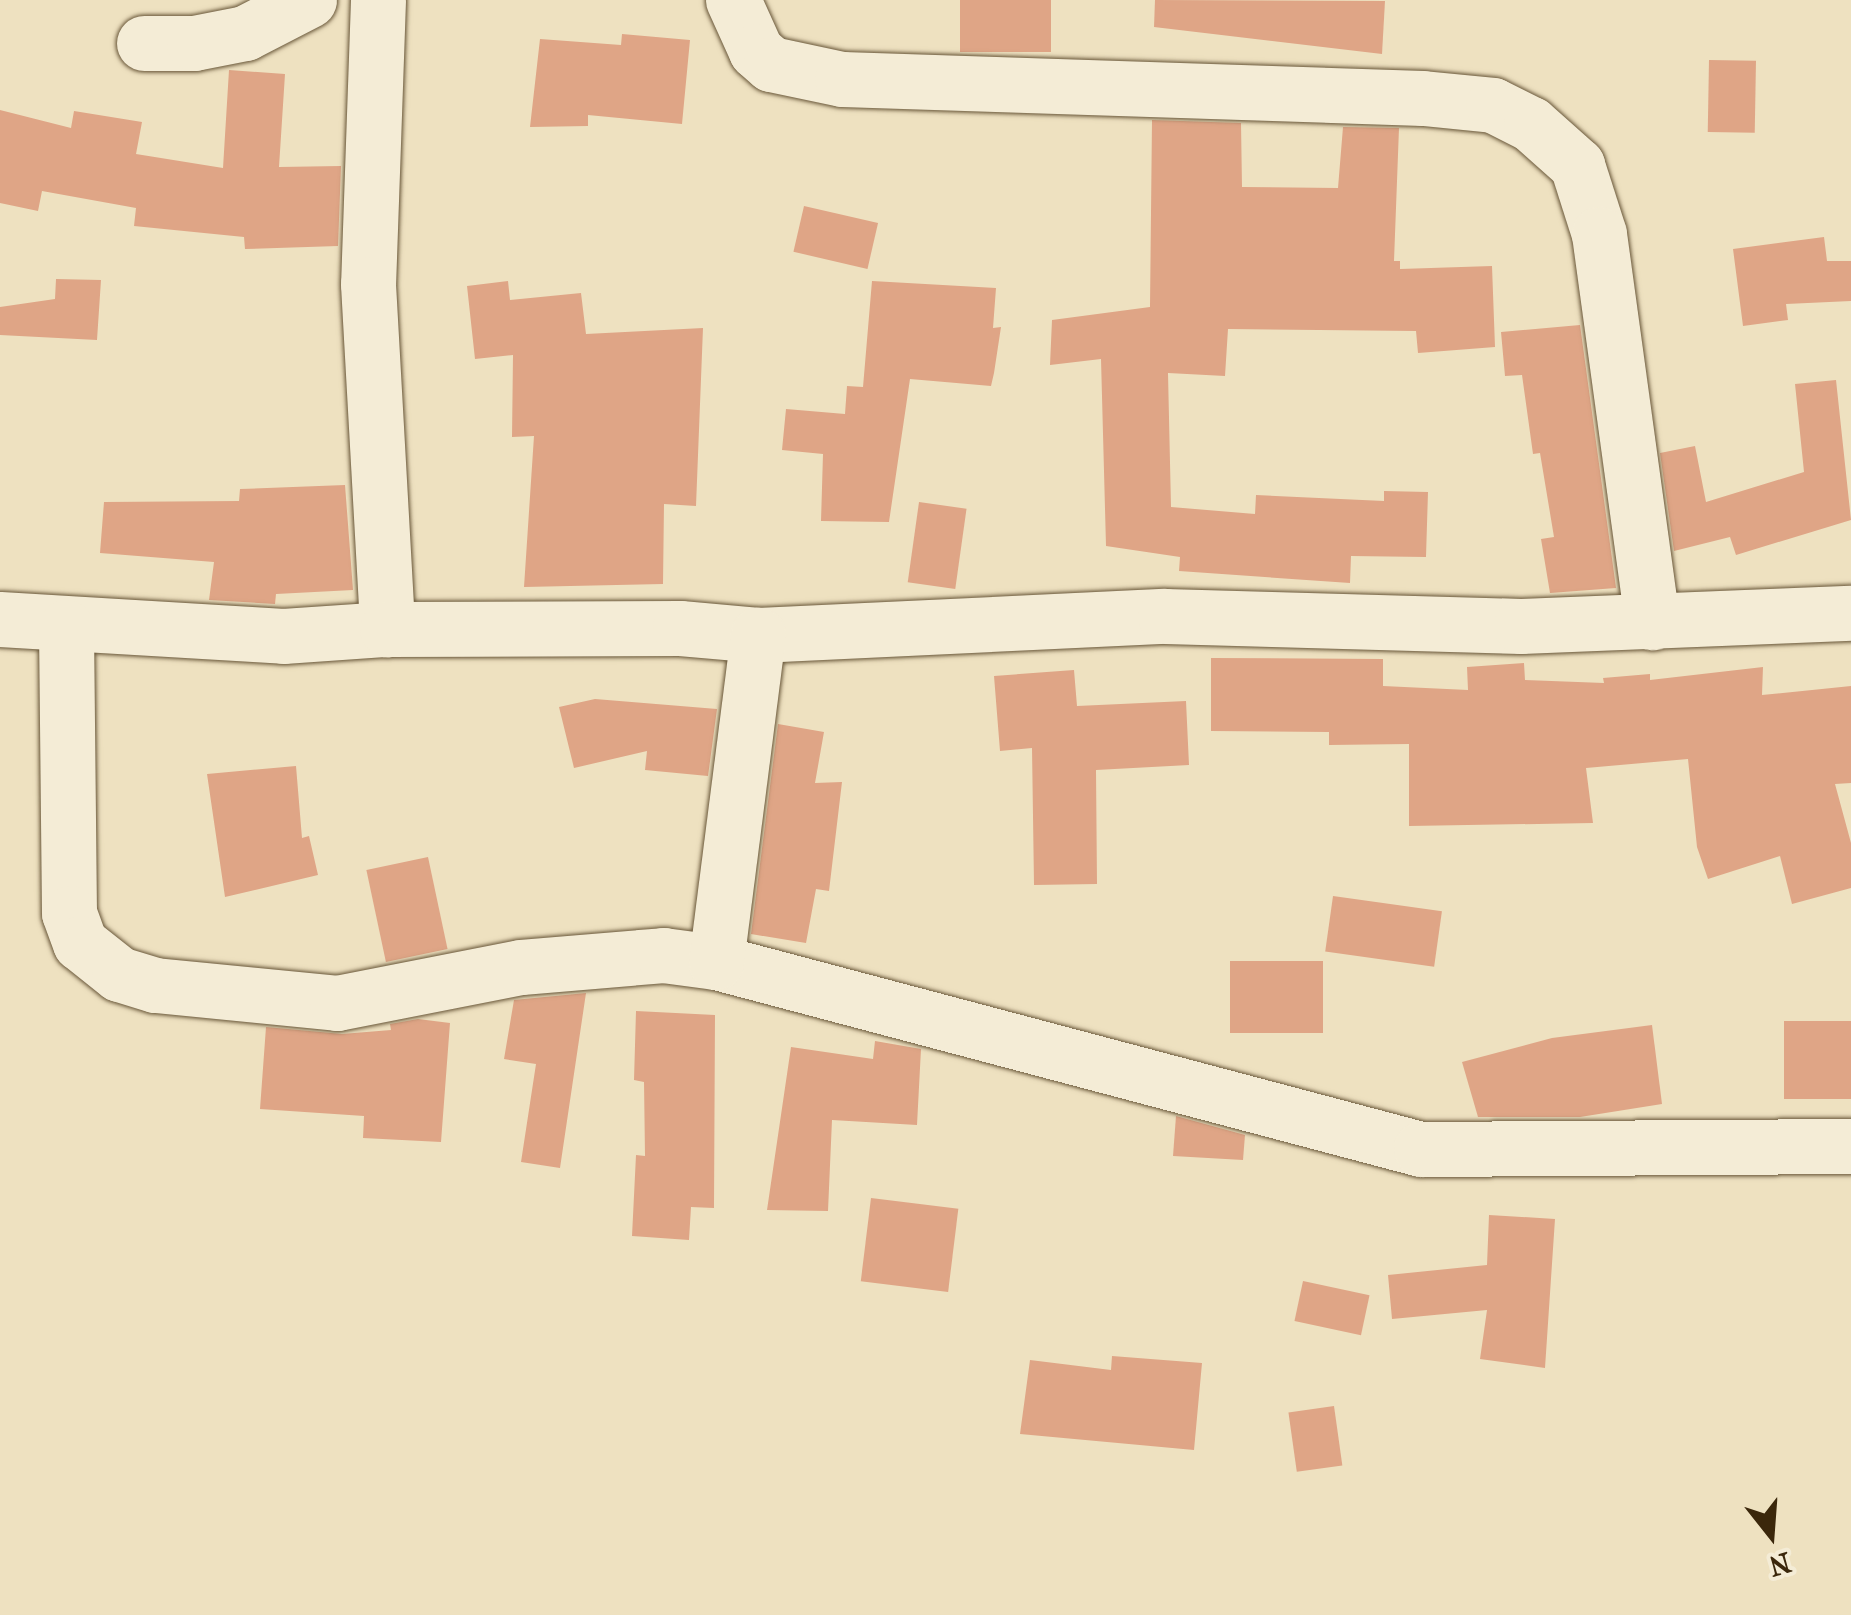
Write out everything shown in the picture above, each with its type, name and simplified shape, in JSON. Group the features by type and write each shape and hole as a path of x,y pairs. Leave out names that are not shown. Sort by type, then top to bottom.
{"street":[{"path":"144,42 194,43 245,33 309,0"},
{"path":"378,0 368,284 387,629"},
{"path":"733,0 756,51 771,64 842,79 1422,98 1494,105 1531,124 1577,165 1599,234 1652,622"},
{"path":"0,619 66,627 283,636 387,629 680,628 758,635 1166,616 1520,626 1851,613"},
{"path":"66,627 69,913 80,943 120,974 155,985 337,1003 590,957 716,962 1420,1149 1851,1146"},
{"path":"716,962 758,635"}],"building":[{"path":"960,0 1051,0 1051,52 960,52"},
{"path":"1155,0 1385,1 1382,54 1154,27"},
{"path":"622,34 690,40 682,124 588,115 588,126 530,127 540,39 621,45"},
{"path":"1709,60 1756,61 1755,133 1708,132"},
{"path":"229,70 285,74 279,167 341,166 338,246 245,249 244,237 134,226 136,208 42,191 38,211 0,203 0,110 71,128 74,111 142,122 136,154 223,168"},
{"path":"1152,120 1241,123 1242,187 1338,188 1343,127 1399,128 1394,261 1400,261 1400,269 1492,266 1495,347 1418,353 1416,331 1228,329 1225,376 1168,373 1171,507 1255,514 1256,495 1384,501 1384,491 1428,492 1426,557 1351,556 1350,583 1179,571 1180,557 1106,546 1101,359 1050,365 1052,320 1150,307"},
{"path":"804,206 878,223 867,269 793,252"},
{"path":"1824,237 1827,261 1851,261 1851,301 1786,304 1788,320 1743,326 1733,249"},
{"path":"56,279 101,280 97,340 0,335 0,307 55,299"},
{"path":"508,281 510,300 581,293 586,334 703,328 696,506 664,504 663,584 524,587 534,436 512,437 513,355 475,359 467,286"},
{"path":"872,281 996,288 993,328 1001,327 994,373 991,386 910,379 889,522 821,521 823,454 782,450 786,409 845,414 847,386 863,387"},
{"path":"1580,325 1616,588 1550,593 1541,539 1554,537 1540,453 1533,454 1522,375 1505,376 1501,332"},
{"path":"1836,380 1851,520 1736,555 1730,537 1674,551 1660,453 1695,446 1706,502 1804,472 1795,384"},
{"path":"345,485 353,590 276,594 275,604 209,600 214,562 100,553 104,502 239,501 240,489"},
{"path":"919,502 967,509 955,589 908,582"},
{"path":"1211,658 1383,659 1383,686 1468,690 1467,667 1524,663 1525,680 1604,683 1603,678 1650,674 1650,680 1763,667 1762,695 1851,686 1851,783 1835,784 1851,843 1851,888 1792,904 1780,856 1708,879 1697,847 1688,759 1586,768 1593,823 1409,826 1409,744 1329,745 1329,732 1211,731"},
{"path":"1074,670 1077,706 1186,701 1189,765 1096,770 1097,884 1034,885 1032,748 1000,751 994,676"},
{"path":"595,699 717,709 708,776 645,770 647,751 574,768 559,707"},
{"path":"778,724 824,732 815,783 842,782 829,891 816,889 806,943 751,934"},
{"path":"296,766 302,838 309,836 318,875 225,897 207,774"},
{"path":"428,857 448,949 386,962 366,870"},
{"path":"1333,896 1442,911 1434,967 1325,951"},
{"path":"1230,961 1323,961 1323,1033 1230,1033"},
{"path":"586,993 560,1168 521,1162 536,1064 504,1059 514,1000"},
{"path":"636,1011 715,1015 714,1208 691,1207 689,1240 632,1236 636,1155 645,1156 644,1082 634,1080"},
{"path":"418,1019 450,1023 441,1142 363,1138 364,1116 260,1109 266,1027 342,1034 391,1030 390,1024"},
{"path":"1784,1021 1851,1021 1851,1099 1784,1099"},
{"path":"1652,1025 1662,1104 1580,1117 1478,1117 1462,1062 1552,1038"},
{"path":"875,1041 921,1049 917,1125 832,1120 828,1211 767,1210 791,1047 873,1059"},
{"path":"1176,1116 1245,1135 1243,1160 1173,1156"},
{"path":"871,1198 958,1209 948,1292 861,1281"},
{"path":"1489,1215 1555,1219 1545,1368 1480,1359 1487,1310 1392,1319 1388,1275 1487,1265"},
{"path":"1303,1281 1370,1295 1361,1335 1294,1321"},
{"path":"1112,1356 1202,1363 1194,1450 1020,1434 1030,1360 1111,1370"},
{"path":"1334,1406 1342,1465 1297,1472 1288,1412"}]}
